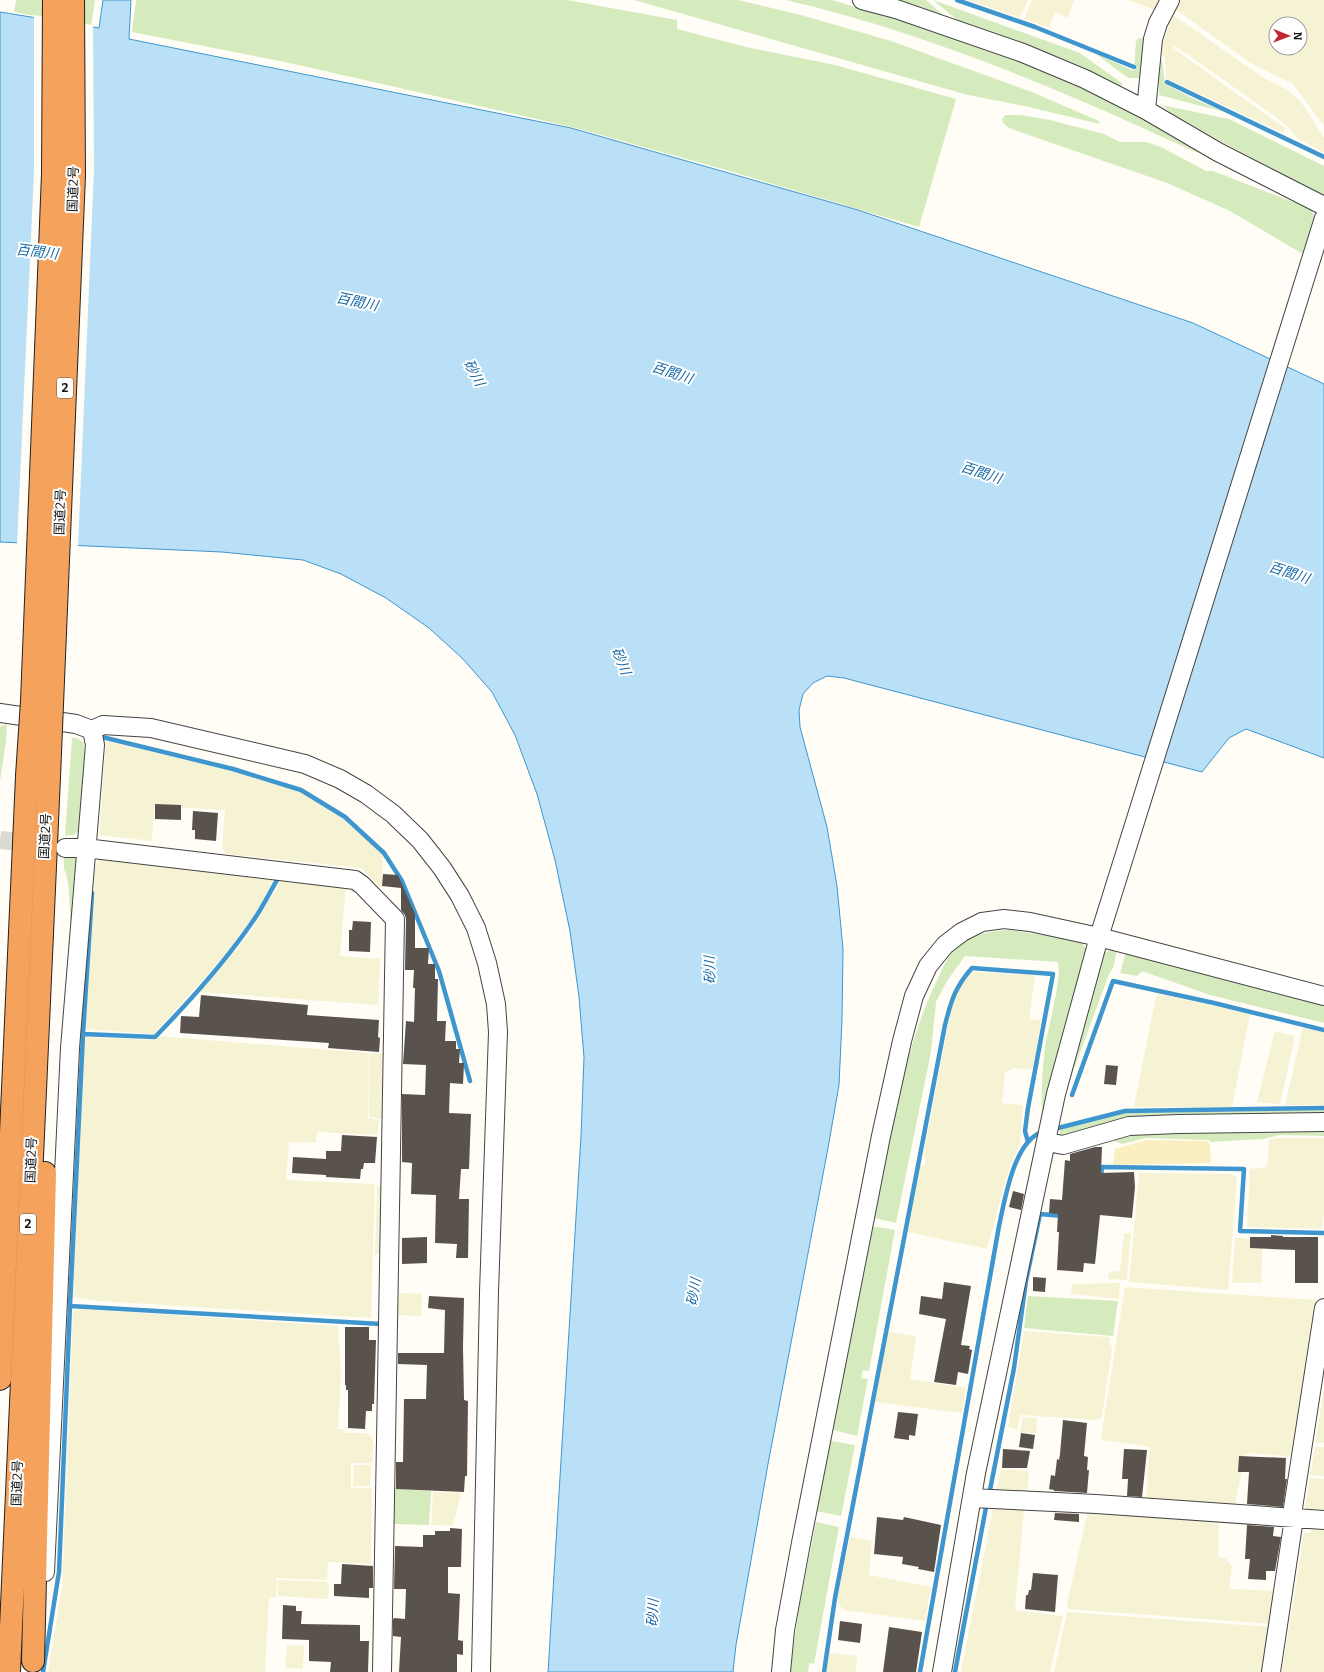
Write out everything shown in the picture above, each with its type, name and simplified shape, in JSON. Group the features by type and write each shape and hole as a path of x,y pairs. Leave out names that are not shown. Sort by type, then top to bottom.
{"highway":[{"name":"国道2号","path":"0,1379 27,776 32,701 53,174 54,0"},
{"name":"国道2号","path":"9,1672 74,174 73,0"},
{"path":"33,1667 46,1126 42,896"},
{"path":"0,1112 13,1076"}],"street":[{"path":"862,0 896,9 1023,54 1085,79 1146,110 1218,152 1324,206"},
{"path":"1146,110 1153,38 1158,23 1170,0"},
{"path":"942,1672 983,1498 1056,1094 1099,937 1322,224"},
{"path":"0,713 76,724 92,730 103,725 150,728 305,764 340,779 366,794 393,814 420,840 442,868 460,896 476,928 487,963 496,1004 498,1032 489,1284 481,1672"},
{"path":"33,1667 46,1570 70,1048 85,848 95,745 92,730"},
{"path":"65,848 85,848 355,880 395,919 382,1672"},
{"path":"781,1672 785,1630 801,1543 879,1144 914,996 928,966 944,945 962,932 982,922 1004,919 1030,922 1099,937 1324,996"},
{"path":"1048,1135 1063,1145 1129,1126 1324,1122"},
{"path":"1271,1672 1294,1518 1293,1508 1324,1308"},
{"path":"983,1498 1096,1504 1324,1520"}],"shaded area":[{"path":"968,0 1028,0 1020,18"},
{"path":"1032,0 1074,0 1068,18 1055,12 1049,27 1024,19"},
{"path":"1127,0 1160,0 1156,10"},
{"path":"1178,0 1324,0 1324,126 1292,83 1252,64 1175,9"},
{"path":"1173,15 1264,78 1288,90 1301,102 1324,138 1324,153 1297,138 1280,120 1174,45 1173,48 1285,128 1283,133 1166,78 1165,58 1160,50"},
{"path":"106,741 232,771 299,791 337,813 383,854 382,886 379,886 361,868 226,854 222,848 225,810 154,806 152,841 99,835"},
{"path":"100,856 275,875 261,905 225,955 154,1034 84,1029 95,868"},
{"path":"280,877 346,885 340,956 380,959 378,1005 200,992 248,936 279,884"},
{"path":"972,972 1035,975 1029,1019 1041,1020 1032,1070 1014,1068 1005,1072 1002,1103 1023,1105 1020,1145 1011,1163 987,1249 908,1232 920,1166 925,1165 926,1157 923,1157 949,1020 954,1000 962,984"},
{"path":"1159,994 1250,1014 1232,1107 1134,1107 1156,997"},
{"path":"1303,1027 1324,1032 1324,1105 1285,1105"},
{"path":"1275,1031 1295,1036 1280,1104 1257,1102"},
{"path":"158,1036 369,1053 368,1118 379,1120 378,1135 317,1132 316,1143 289,1142 286,1180 375,1184 371,1318 99,1301 73,1297 84,1037 157,1040"},
{"path":"370,1053 383,1054 382,1119 369,1117"},
{"path":"1324,1138 1324,1214 1322,1229 1247,1227 1250,1169 1267,1167 1269,1139"},
{"path":"1139,1173 1232,1174 1237,1178 1228,1290 1129,1282"},
{"path":"377,1186 381,1186 379,1254 375,1255"},
{"path":"1124,1233 1131,1233 1127,1280 1108,1279 1109,1272 1120,1271"},
{"path":"1235,1238 1263,1239 1261,1283 1232,1283"},
{"path":"1120,1283 1119,1299 1071,1294 1072,1284"},
{"path":"1125,1287 1317,1300 1293,1457 1249,1453 1245,1455 1235,1505 1146,1498 1150,1447 1103,1440 1101,1437"},
{"path":"399,1293 422,1294 421,1316 398,1315"},
{"path":"80,1309 338,1326 341,1375 338,1429 344,1429 344,1433 366,1433 371,1437 373,1442 372,1463 351,1463 351,1488 372,1488 371,1564 328,1562 327,1580 277,1578 276,1597 269,1597 265,1672 48,1672 62,1587 73,1312"},
{"path":"1024,1331 1109,1337 1112,1350 1102,1416 1098,1420 1020,1415 1017,1430 1008,1427"},
{"path":"887,1332 916,1336 910,1379 966,1388 962,1413 875,1402"},
{"path":"1324,1390 1324,1443 1315,1443"},
{"path":"1023,1417 1037,1418 1036,1434 1020,1432"},
{"path":"1315,1447 1324,1447 1324,1476 1310,1475"},
{"path":"354,1465 371,1465 370,1486 353,1486"},
{"path":"1001,1469 1029,1471 1027,1492 997,1489"},
{"path":"1310,1478 1324,1479 1324,1512 1307,1511 1305,1507"},
{"path":"433,1492 461,1493 453,1526 431,1525"},
{"path":"993,1509 1024,1510 1015,1610 1063,1616 1050,1672 961,1672"},
{"path":"1088,1510 1205,1518 1208,1522 1219,1525 1218,1557 1225,1558 1232,1566 1229,1587 1231,1589 1277,1591 1273,1624 1068,1609 1067,1604"},
{"path":"1312,1524 1324,1525 1324,1672 1282,1672 1304,1533 1311,1533"},
{"path":"850,1537 872,1541 869,1575 931,1587 925,1621 843,1610 837,1600"},
{"path":"278,1580 329,1582 328,1599 278,1596"},
{"path":"1067,1612 1271,1627 1262,1672 1054,1672"},
{"path":"287,1645 304,1646 303,1669 285,1668"},
{"path":"829,1653 857,1656 856,1672 826,1672"}],"green space":[{"path":"16,0 95,0 91,26 14,12"},
{"path":"136,0 567,0 677,20 677,29 746,47 835,65 956,99 919,227 726,170 576,128 285,62 132,32"},
{"path":"634,0 738,0 801,15 891,41 1032,92 1099,121 1100,124 1029,107 968,95"},
{"path":"786,0 832,0 950,35 1042,69 1121,105 1206,155 1193,151 1044,85 942,46 839,13"},
{"path":"890,0 926,0 948,19"},
{"path":"933,0 1080,53 1123,84 1121,86 1078,65 961,23"},
{"path":"1139,38 1143,38 1144,78 1128,78 1096,54 1134,71 1136,41"},
{"path":"1159,58 1162,60 1165,84 1224,112 1159,95"},
{"path":"1162,105 1229,119 1324,166 1324,196 1213,137 1171,113"},
{"path":"1005,115 1021,115 1050,120 1104,134 1120,142 1146,142 1161,147 1206,171 1213,171 1311,209 1315,219 1303,254 1228,210 1167,183 1010,128 1003,122 1002,119"},
{"path":"7,724 6,741 0,781 0,727"},
{"path":"72,738 77,738 83,742 86,754 79,831 73,835 65,836"},
{"path":"64,853 73,855 77,858 71,962 70,913 67,876 64,870"},
{"path":"1009,930 1079,940 1088,950 1042,1118 1042,1074 1058,980 1058,962 965,956 947,981 936,1002 931,1052 896,1223 874,1218 892,1126 907,1064 926,1005 939,976 952,952 964,942 983,934"},
{"path":"1117,950 1113,968 1109,974 1063,1099 1099,961 1105,952"},
{"path":"1126,952 1324,1004 1324,1023 1210,995 1142,971 1137,976 1120,973"},
{"path":"1324,1110 1324,1119 1060,1138 1060,1129 1125,1113"},
{"path":"1324,1128 1324,1136 1280,1135 1263,1139 1211,1142 1209,1140 1146,1138 1122,1144 1114,1141 1119,1134"},
{"path":"872,1226 895,1230 869,1371 863,1370 861,1378 868,1379 857,1436 833,1430"},
{"path":"1028,1296 1118,1301 1113,1336 1024,1328"},
{"path":"831,1441 855,1445 841,1516 816,1511"},
{"path":"396,1489 431,1491 429,1525 391,1524 392,1491"},
{"path":"816,1522 839,1527 814,1664 809,1663 808,1672 790,1672 799,1608"}],"sand":[{"path":"1146,1140 1208,1141 1210,1145 1211,1163 1113,1165 1115,1149"}],"water":[{"path":"103,0 131,0 129,39 571,128 858,210 1193,323 1324,384 1324,758 1246,729 1229,738 1202,772 844,678 827,676 813,683 803,694 799,710 800,727 827,827 837,886 843,949 839,1085 768,1464 736,1645 733,1672 548,1672 581,1136 584,1057 579,997 570,931 555,860 537,794 515,735 492,692 462,658 429,628 386,598 341,574 303,560 222,552 0,542 0,12 99,28"}],"pier":[{"path":"34,15 93,25 94,169 78,547 17,545 34,171"}],"building":[{"path":"155,804 181,805 181,820 155,819"},
{"path":"193,811 218,813 216,841 195,839 195,830 192,830"},
{"path":"383,874 398,875 415,914 415,948 429,948 428,964 435,964 435,979 438,979 437,1021 446,1021 445,1041 456,1041 456,1049 460,1049 459,1063 464,1063 463,1084 450,1083 449,1113 471,1114 469,1169 461,1169 459,1199 469,1199 468,1258 456,1258 457,1244 435,1243 436,1195 411,1194 412,1163 402,1162 402,1094 425,1095 426,1065 403,1064 406,1021 414,1022 414,970 405,970 406,919 401,910 401,888 382,886"},
{"path":"353,921 371,922 370,952 349,951 349,930 352,930"},
{"path":"201,995 308,1005 307,1015 379,1020 379,1052 328,1048 329,1043 180,1033 181,1016 199,1017"},
{"path":"1106,1065 1118,1066 1116,1085 1104,1084"},
{"path":"342,1135 377,1137 375,1163 364,1163 363,1169 361,1169 360,1179 292,1173 293,1157 326,1159 326,1151 341,1151"},
{"path":"1095,1147 1102,1147 1101,1173 1134,1172 1135,1187 1132,1218 1100,1215 1095,1264 1084,1263 1083,1272 1057,1270 1059,1232 1057,1232 1058,1214 1049,1213 1050,1199 1062,1200 1065,1160 1070,1161 1070,1154"},
{"path":"1013,1191 1024,1194 1021,1210 1009,1207"},
{"path":"1271,1235 1283,1237 1318,1237 1318,1283 1295,1283 1295,1250 1250,1248 1250,1237 1271,1237"},
{"path":"427,1237 427,1263 402,1264 402,1238"},
{"path":"1033,1277 1046,1278 1045,1292 1033,1291"},
{"path":"944,1282 971,1286 961,1345 970,1346 969,1349 972,1350 968,1374 958,1372 956,1385 934,1382 946,1319 919,1314 921,1296 942,1299"},
{"path":"429,1296 464,1298 464,1400 468,1401 467,1476 465,1476 464,1492 396,1489 396,1462 403,1462 404,1399 426,1399 427,1365 398,1364 398,1353 444,1353 445,1310 428,1308"},
{"path":"345,1327 369,1327 369,1340 376,1340 374,1404 372,1404 372,1411 366,1411 365,1429 348,1428 348,1390 346,1390 345,1385"},
{"path":"898,1412 918,1414 915,1436 909,1435 909,1440 894,1438"},
{"path":"1063,1420 1087,1423 1084,1456 1088,1457 1087,1470 1089,1470 1087,1493 1054,1491 1049,1489 1051,1475 1055,1476 1057,1459 1059,1460"},
{"path":"1021,1433 1035,1435 1033,1449 1019,1447"},
{"path":"1003,1449 1030,1451 1027,1468 1002,1468"},
{"path":"1124,1449 1147,1450 1142,1497 1127,1496 1128,1479 1122,1479"},
{"path":"1239,1456 1286,1458 1285,1479 1287,1479 1283,1507 1247,1504 1249,1472 1238,1472"},
{"path":"1055,1513 1079,1514 1079,1522 1054,1520"},
{"path":"877,1517 903,1520 904,1517 941,1525 934,1572 918,1569 919,1567 902,1564 903,1557 874,1554"},
{"path":"1247,1525 1274,1527 1273,1536 1281,1537 1275,1571 1266,1571 1266,1580 1248,1579 1250,1559 1245,1559"},
{"path":"450,1528 462,1529 461,1567 448,1567 448,1593 460,1594 458,1640 463,1641 463,1655 457,1654 457,1672 399,1672 401,1637 393,1636 393,1620 394,1618 405,1619 406,1589 394,1589 395,1546 423,1547 423,1535 435,1535 435,1531 450,1531"},
{"path":"342,1564 373,1566 373,1588 369,1588 369,1598 334,1596 334,1584 341,1584"},
{"path":"1033,1573 1058,1575 1055,1612 1025,1609 1026,1595 1028,1595 1029,1590 1031,1590"},
{"path":"283,1605 296,1606 296,1611 302,1611 301,1624 360,1625 360,1641 369,1641 368,1672 330,1672 331,1662 309,1661 309,1640 282,1639"},
{"path":"840,1621 862,1624 860,1643 838,1640"},
{"path":"889,1627 922,1632 916,1672 883,1672"}],"waterway":[{"path":"957,0 1035,27 1134,67"},
{"path":"1167,82 1324,157"},
{"path":"102,743 102,737 233,769 301,790 345,817 384,853 402,881 439,971 470,1081"},
{"path":"83,1034 155,1037 222,963 260,911 277,880 277,877"},
{"path":"43,1672 59,1572 83,1034 92,893"},
{"path":"824,1672 835,1598 945,1025 954,995 961,982 972,968 1053,974 1028,1108 1025,1131 1028,1142"},
{"path":"1072,1095 1113,981 1214,1003 1324,1030"},
{"path":"1054,1129 1125,1111 1324,1108"},
{"path":"920,1672 1004,1201 1018,1157 1034,1136 1045,1131"},
{"path":"1101,1177 1102,1167 1244,1169 1240,1231 1324,1233"},
{"path":"989,1495 1014,1368 1026,1281 1040,1214 1063,1216"},
{"path":"70,1306 381,1324"},
{"path":"955,1672 987,1502"}],"tunnel":[{"path":"0,840 36,844"}],"water label":[{"name":"百間川","path":"37,252"},
{"name":"百間川","path":"357,302"},
{"name":"砂川","path":"474,373"},
{"name":"百間川","path":"672,373"},
{"name":"百間川","path":"981,473"},
{"name":"百間川","path":"1289,573"},
{"name":"砂川","path":"621,661"},
{"name":"砂川","path":"710,970"},
{"name":"砂川","path":"694,1292"},
{"name":"砂川","path":"653,1613"}]}
